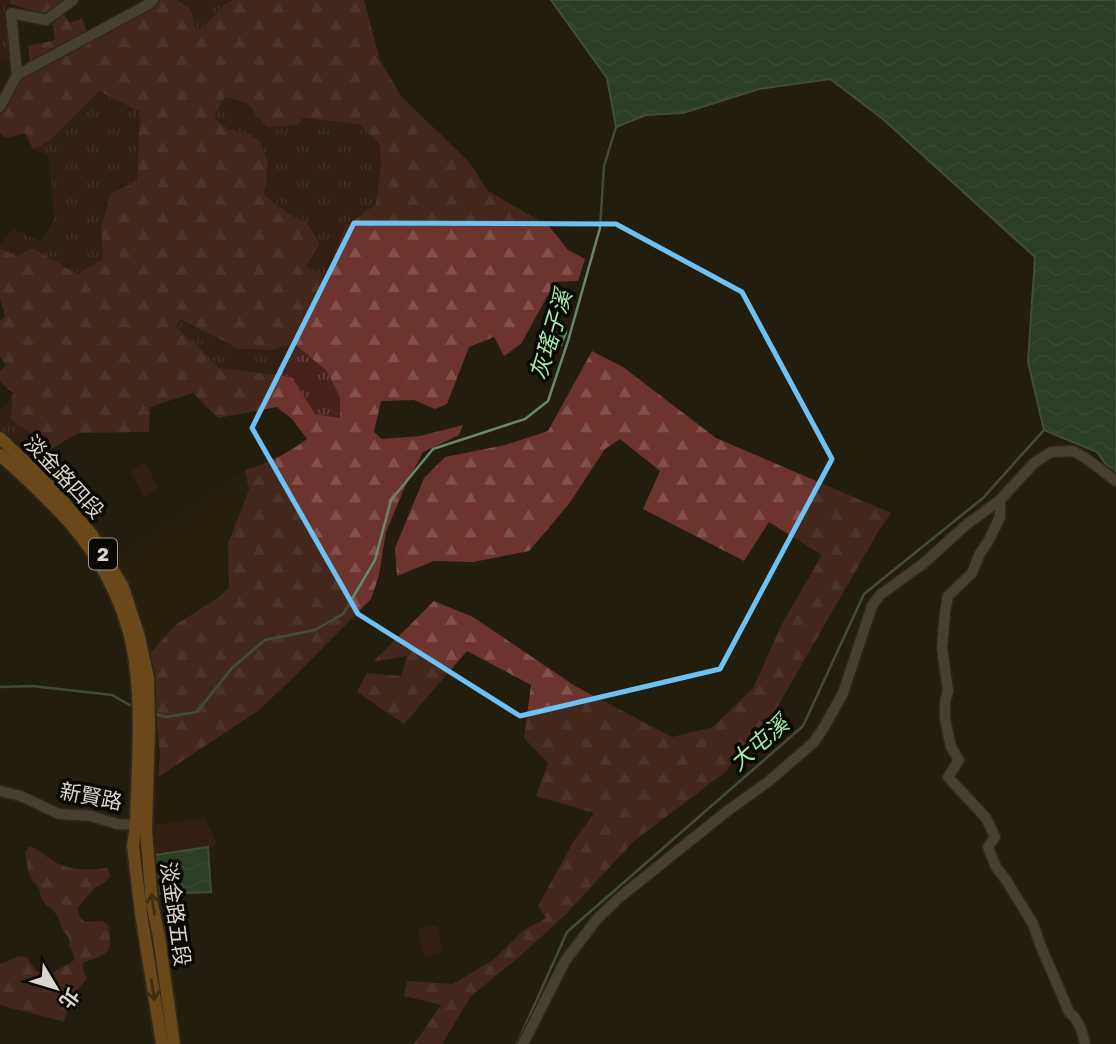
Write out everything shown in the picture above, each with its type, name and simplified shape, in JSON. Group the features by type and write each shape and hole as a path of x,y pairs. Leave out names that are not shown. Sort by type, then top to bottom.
{"main road":[{"name":"淡金路四段","path":"0,438 47,483 92,535 123,587 139,637 148,678 143,698"},
{"name":"淡金路四段","path":"0,454 71,524 95,557 113,591 129,632 143,698"},
{"name":"2","path":"141,825 143,698"},
{"name":"淡金路五段","path":"144,728 148,788 141,825 133,846 162,1044"},
{"name":"淡金路五段","path":"141,825 174,1044"}],"street":[{"path":"18,75 11,13 46,20 73,0"},
{"path":"0,107 18,75 153,0"},
{"path":"523,1044 565,961 597,919 620,897 769,781 813,743 843,693 872,606 880,595 925,563 966,525 1000,500 1034,463 1052,452 1073,451 1116,481"},
{"path":"1000,500 1000,517 972,573 948,596 942,648 948,691 945,719 951,747 959,760 948,777 986,818 995,837 988,847 996,867 1033,924 1069,1012 1080,1027 1085,1044"},
{"name":"新賢路","path":"0,791 22,796 59,814 91,817 117,824 141,825"}],"highlighted area":[{"path":"354,223 616,224 742,292 832,459 720,669 520,716 358,614 252,428"}],"shaded area":[{"path":"0,0 11,0 7,7 11,20 15,73 0,98"},
{"path":"245,470 249,490 228,543 230,588 177,624 150,653 139,608 115,557"}],"green space":[{"path":"0,0 10,0 6,7 11,20 14,63 0,58"},
{"path":"11,0 69,0 60,9 70,23 82,18 89,37 158,0 177,0 191,9 195,27 201,30 232,0 364,0 380,60 401,96 469,162 488,191 549,226 568,250 585,259 578,281 555,282 521,344 504,356 494,337 469,347 447,404 435,409 414,400 381,401 374,432 382,439 420,436 463,425 459,435 423,452 386,532 379,575 371,599 258,711 158,777 160,756 150,653 177,624 229,588 228,543 249,490 245,470 277,457 307,439 292,419 277,407 218,418 193,393 150,407 149,432 78,433 51,449 35,452 29,432 11,419 13,393 0,382 0,371 6,365 0,357 0,321 5,317 0,298 0,249 18,256 32,248 77,274 103,259 101,228 111,194 137,181 140,112 99,91 48,142 33,149 25,133 6,138 0,134 0,98 31,67 28,46 55,40 52,18 9,3","holes":["225,97 247,103 267,127 297,125 303,118 359,124 380,145 381,163 376,204 345,227 326,277 306,266 320,243 306,222 292,216 264,195 268,164 261,143 248,133 228,129 213,117","180,319 239,349 272,350 293,343 326,370 340,397 340,418 315,414 292,377 219,368 176,327"]},
{"path":"177,0 232,0 224,5 202,30 195,27 191,9"},
{"path":"99,91 140,112 137,181 101,228 103,259 76,274 32,248 18,256 0,249 13,229 41,242 54,220 49,157 33,149 48,142"},
{"path":"225,97 247,103 267,127 302,118 360,124 380,146 381,163 376,204 345,227 326,277 306,266 306,222 292,216 264,195 268,164 248,133 228,129 212,117"},
{"path":"180,319 239,349 272,350 293,343 326,370 340,397 340,418 315,414 292,377 219,368 176,328"},
{"path":"592,351 623,367 716,438 891,513 771,718 724,773 634,841 564,916 471,996 442,1044 414,1044 441,1005 404,996 407,981 453,984 494,959 524,930 546,918 538,906 573,842 594,813 536,796 548,763 524,738 531,685 467,651 404,724 357,692 367,673 401,676 407,656 373,662 434,601 473,617 575,686 672,737 713,727 753,688 783,622 822,555 769,522 744,561 643,509 660,471 620,439 605,449 569,504 529,551 473,562 434,561 397,576 395,548 424,478 445,457 505,445 548,431"},
{"path":"14,393 35,452 51,449 58,462 47,472 0,431 0,411"},
{"path":"145,463 159,489 144,497 130,471"},
{"path":"205,818 218,846 155,855 155,825"},
{"path":"30,846 61,865 81,869 107,868 111,876 96,887 78,907 79,916 85,922 102,921 108,925 110,942 107,951 83,963 87,978 73,996 64,1022 0,1005 0,964 19,956 27,957 36,971 50,976 74,960 69,938 58,917 41,898 39,888 28,871 25,852"},
{"path":"437,925 443,953 424,957 418,929"}],"water":[{"path":"551,0 1116,0 1116,478 1097,452 1044,430 1028,362 1035,257 884,120 830,79 759,89 683,113 646,115 616,127 607,78"},
{"path":"565,324 566,333 561,345 551,343 556,326"},
{"path":"208,847 211,892 158,894 155,855"}],"waterway":[{"name":"灰瑤子溪","path":"152,713 166,717 197,712 232,668 265,640 315,630 343,614 375,560 391,500 433,449 525,419 548,401 600,228 604,166 616,127"},
{"name":"大屯溪","path":"517,1044 567,932 803,726 864,594 983,498 1044,430"},
{"name":"灰瑤子溪","path":"0,687 32,686 112,695 133,707"}]}
